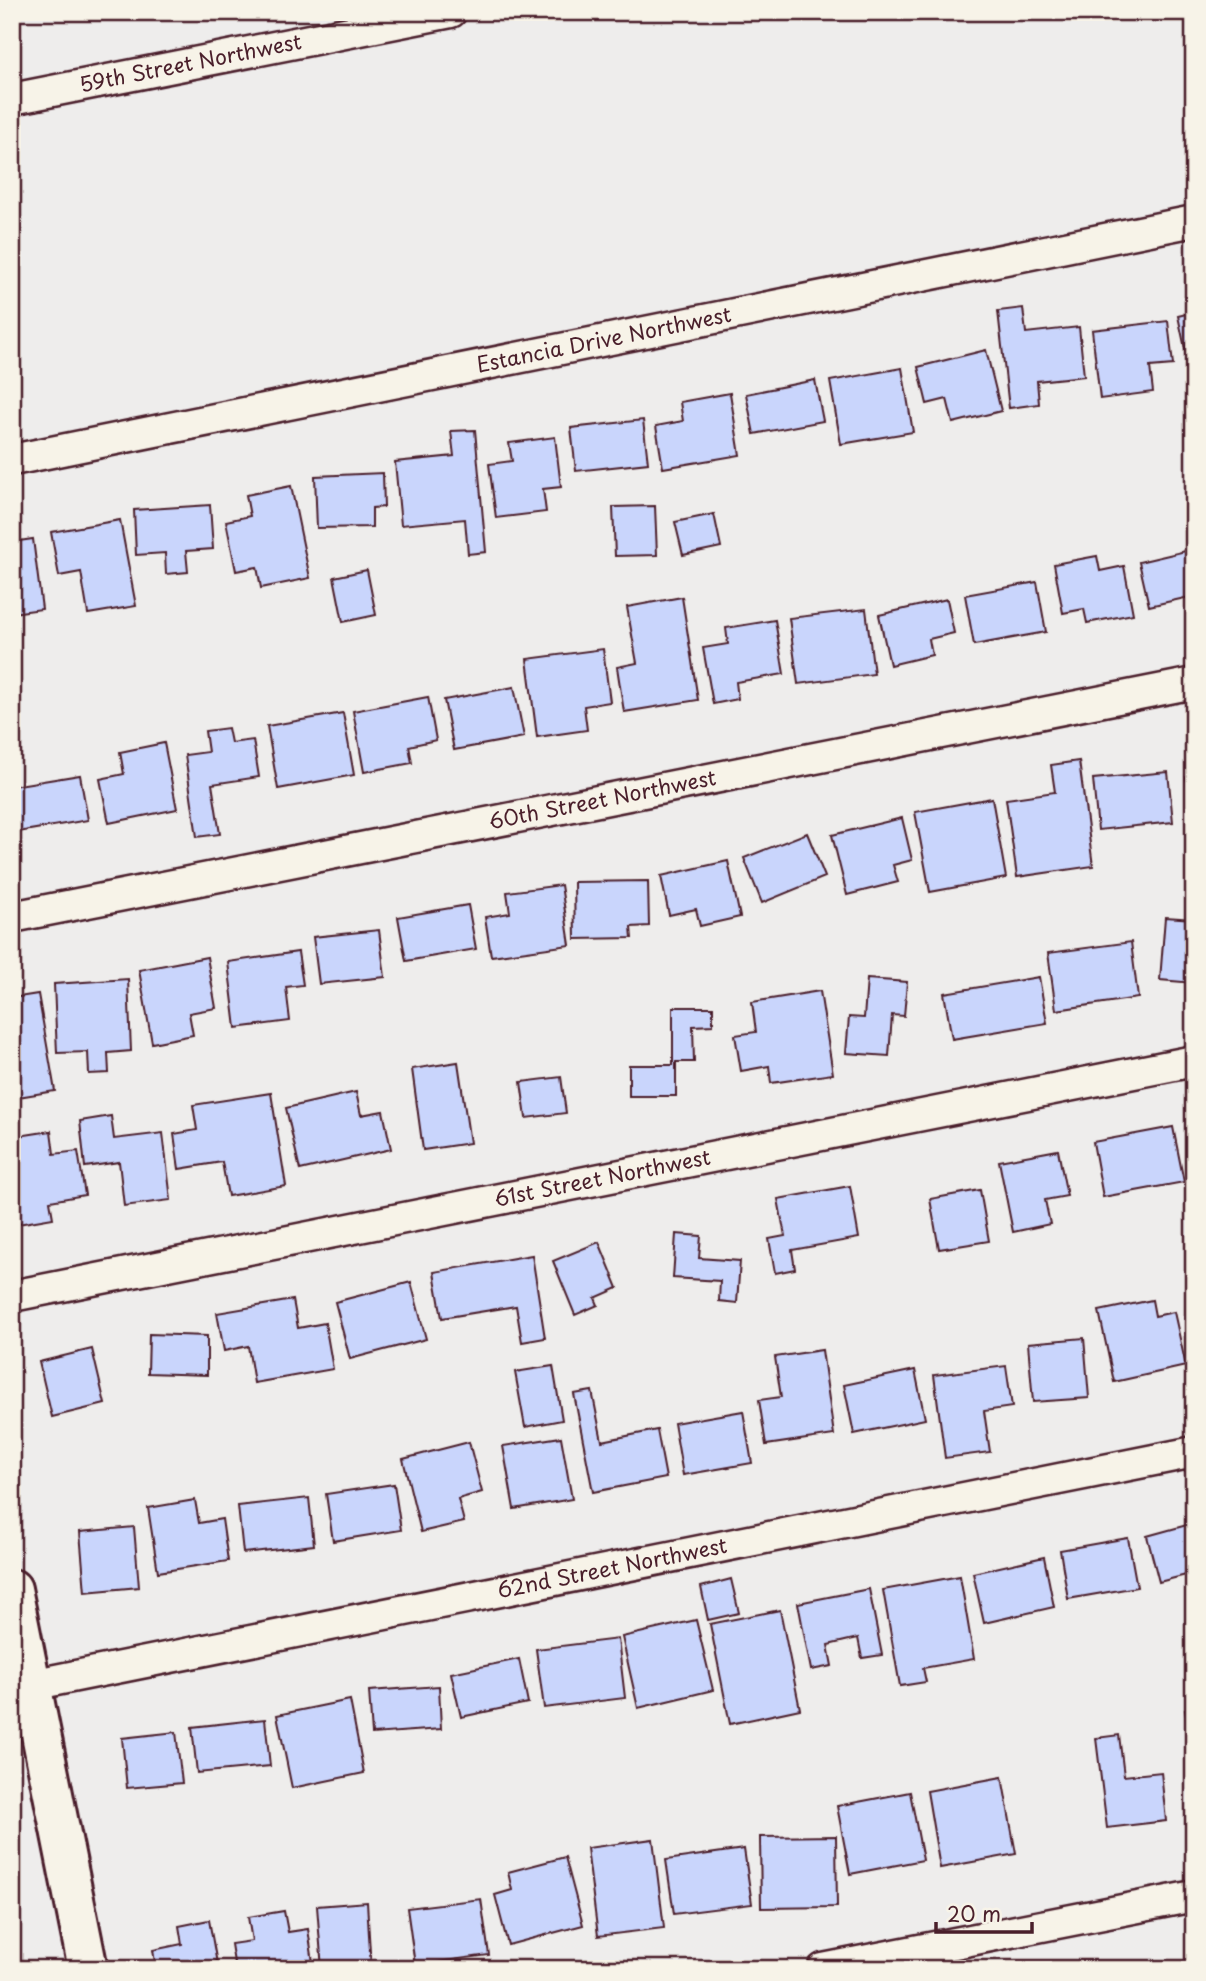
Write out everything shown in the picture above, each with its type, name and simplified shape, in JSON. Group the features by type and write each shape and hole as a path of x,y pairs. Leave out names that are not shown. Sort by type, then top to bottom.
{"street":[{"name":"59th Street Northwest","path":"12,99 450,12"},
{"name":"Estancia Drive Northwest","path":"12,460 1194,221"},
{"name":"60th Street Northwest","path":"12,917 1194,682"},
{"name":"61st Street Northwest","path":"12,1296 1194,1061"},
{"name":"62nd Street Northwest","path":"24,1675 1194,1452"},
{"path":"12,1588 24,1675 88,1969"},
{"path":"823,1969 1194,1896"}],"building":[{"path":"1023,308 1026,333 1079,327 1084,376 1037,381 1039,404 1009,408 998,311"},
{"path":"1194,312 1194,375 1191,376 1178,316"},
{"path":"1168,321 1173,365 1150,367 1153,392 1100,399 1092,330"},
{"path":"986,350 1001,411 953,423 947,399 927,404 918,367"},
{"path":"902,368 913,432 841,444 830,381"},
{"path":"815,380 823,421 754,434 746,394"},
{"path":"730,393 740,455 663,468 656,426 683,421 680,402"},
{"path":"643,420 648,463 576,471 571,428"},
{"path":"475,430 486,552 468,554 465,519 401,525 395,462 454,456 451,431"},
{"path":"555,437 561,487 543,489 546,512 496,518 489,464 512,461 509,443"},
{"path":"383,473 384,507 372,508 372,527 317,528 315,476"},
{"path":"291,486 310,578 261,588 257,567 236,571 226,521 250,516 246,495"},
{"path":"210,505 213,549 186,551 188,572 166,574 165,553 136,555 134,510"},
{"path":"655,506 657,555 615,556 613,507"},
{"path":"714,514 721,547 683,555 675,522"},
{"path":"120,520 136,606 88,614 81,572 59,576 51,532"},
{"path":"33,539 42,609 12,613 12,542"},
{"path":"1194,549 1194,596 1149,606 1139,562"},
{"path":"1097,556 1100,571 1124,566 1133,614 1087,623 1084,609 1063,613 1054,564"},
{"path":"367,570 376,615 343,622 334,577"},
{"path":"1037,582 1046,632 974,645 965,595"},
{"path":"682,597 698,700 624,712 617,667 637,663 627,607"},
{"path":"947,599 954,633 929,639 932,655 890,665 879,615"},
{"path":"866,609 874,674 798,684 789,618"},
{"path":"775,620 784,674 736,682 738,699 713,704 703,648 728,644 726,628"},
{"path":"603,649 610,702 584,706 587,730 537,737 527,659"},
{"path":"514,687 524,737 454,750 444,700"},
{"path":"428,697 436,740 409,746 412,763 364,772 353,711"},
{"path":"343,713 354,775 278,789 267,726"},
{"path":"228,728 231,743 253,740 259,777 212,784 220,834 197,837 185,755 208,752 205,731"},
{"path":"164,743 177,809 109,823 100,779 124,774 120,752"},
{"path":"1079,761 1093,866 1017,877 1006,799 1055,792 1051,765"},
{"path":"1168,772 1173,822 1098,830 1093,779"},
{"path":"80,775 88,820 18,832 12,786"},
{"path":"1194,776 1194,822 1186,777"},
{"path":"992,798 1006,878 930,892 915,812"},
{"path":"902,818 912,860 893,865 898,882 847,895 832,835"},
{"path":"807,833 825,877 762,903 744,858"},
{"path":"728,861 740,917 700,926 696,909 669,915 661,876"},
{"path":"648,881 649,926 631,927 632,938 575,939 574,882"},
{"path":"561,885 570,945 491,956 485,917 510,913 507,892"},
{"path":"468,905 476,949 406,961 398,917"},
{"path":"1165,917 1194,919 1194,983 1160,980"},
{"path":"379,930 385,977 319,984 313,937"},
{"path":"1131,942 1138,998 1056,1010 1048,953"},
{"path":"298,952 303,985 286,987 290,1021 236,1028 228,962"},
{"path":"207,957 216,1008 189,1013 193,1035 152,1043 139,970"},
{"path":"1039,977 1047,1023 952,1039 944,993"},
{"path":"128,979 131,1051 108,1053 109,1073 89,1074 88,1052 57,1053 54,984"},
{"path":"867,979 907,982 904,1016 892,1015 889,1056 846,1053 849,1017 864,1018"},
{"path":"820,991 833,1074 771,1083 769,1066 741,1071 735,1035 756,1032 752,1002"},
{"path":"38,994 55,1091 12,1098 12,998"},
{"path":"673,1007 713,1007 713,1025 693,1026 694,1062 676,1062 676,1096 629,1096 629,1065 673,1065"},
{"path":"458,1062 470,1143 423,1150 412,1069"},
{"path":"561,1077 566,1113 526,1118 521,1082"},
{"path":"356,1092 361,1115 383,1111 391,1149 300,1170 286,1108"},
{"path":"271,1093 286,1186 228,1196 222,1162 179,1169 174,1134 197,1130 193,1105"},
{"path":"111,1116 114,1139 163,1133 171,1200 124,1206 119,1162 85,1167 80,1121"},
{"path":"1173,1127 1184,1182 1103,1197 1093,1142"},
{"path":"51,1131 54,1154 78,1151 85,1195 50,1201 53,1218 12,1225 12,1137"},
{"path":"1058,1150 1067,1196 1045,1200 1050,1224 1013,1232 999,1161"},
{"path":"850,1186 859,1238 792,1250 795,1269 775,1273 769,1239 785,1236 778,1199"},
{"path":"980,1190 989,1241 939,1249 930,1199"},
{"path":"676,1234 701,1236 699,1258 740,1261 737,1303 719,1301 720,1281 673,1278"},
{"path":"599,1242 618,1288 595,1298 598,1305 575,1315 553,1261"},
{"path":"532,1255 545,1338 522,1342 516,1306 442,1318 434,1272"},
{"path":"411,1282 426,1339 350,1359 335,1302"},
{"path":"293,1300 298,1328 325,1323 333,1369 254,1383 248,1346 224,1351 217,1313"},
{"path":"1152,1300 1155,1316 1174,1312 1186,1366 1114,1382 1099,1311"},
{"path":"149,1334 207,1336 207,1375 148,1373"},
{"path":"1084,1338 1089,1398 1033,1402 1028,1343"},
{"path":"92,1349 105,1404 52,1417 39,1362"},
{"path":"822,1350 834,1435 766,1445 759,1400 781,1397 775,1357"},
{"path":"553,1366 562,1420 525,1427 515,1372"},
{"path":"1006,1366 1012,1407 984,1411 990,1452 945,1458 934,1375"},
{"path":"915,1370 925,1419 854,1434 844,1385"},
{"path":"592,1391 602,1441 657,1430 666,1478 593,1492 574,1394"},
{"path":"743,1411 752,1463 683,1475 674,1423"},
{"path":"561,1437 572,1499 514,1509 503,1446"},
{"path":"469,1442 482,1492 458,1499 464,1522 421,1532 403,1459"},
{"path":"394,1484 401,1530 333,1541 326,1494"},
{"path":"309,1498 314,1545 243,1553 238,1506"},
{"path":"195,1500 199,1523 222,1519 228,1561 158,1572 148,1508"},
{"path":"1194,1523 1194,1573 1159,1582 1147,1536"},
{"path":"134,1527 139,1587 85,1592 80,1532"},
{"path":"1128,1538 1137,1587 1068,1599 1060,1550"},
{"path":"1044,1557 1054,1607 984,1623 973,1573"},
{"path":"960,1576 974,1659 923,1668 926,1682 900,1686 883,1590"},
{"path":"731,1579 739,1613 708,1620 701,1587"},
{"path":"869,1589 882,1655 862,1658 858,1638 828,1645 832,1666 811,1670 798,1603"},
{"path":"780,1610 800,1709 730,1724 710,1624"},
{"path":"696,1620 713,1690 638,1708 622,1637"},
{"path":"618,1639 625,1698 544,1708 536,1649"},
{"path":"519,1659 528,1703 461,1717 451,1673"},
{"path":"439,1686 441,1729 372,1734 369,1691"},
{"path":"350,1700 364,1773 292,1788 277,1715"},
{"path":"1194,1708 1194,1763 1185,1710"},
{"path":"265,1719 270,1766 197,1773 192,1727"},
{"path":"176,1732 182,1783 127,1788 122,1738"},
{"path":"1119,1735 1124,1776 1161,1772 1166,1821 1107,1828 1096,1738"},
{"path":"1002,1777 1016,1854 940,1868 927,1791"},
{"path":"910,1792 923,1860 850,1874 837,1806"},
{"path":"836,1836 837,1907 761,1908 760,1837"},
{"path":"653,1839 664,1928 598,1936 587,1848"},
{"path":"744,1849 752,1904 674,1914 666,1860"},
{"path":"565,1857 583,1925 508,1945 495,1895 512,1890 508,1872"},
{"path":"481,1899 489,1955 415,1965 407,1908"},
{"path":"367,1902 371,1969 322,1969 317,1906"},
{"path":"284,1911 288,1932 308,1929 314,1969 235,1969 231,1944 252,1941 248,1917"},
{"path":"209,1920 218,1969 156,1969 153,1950 182,1944 179,1926"}]}
